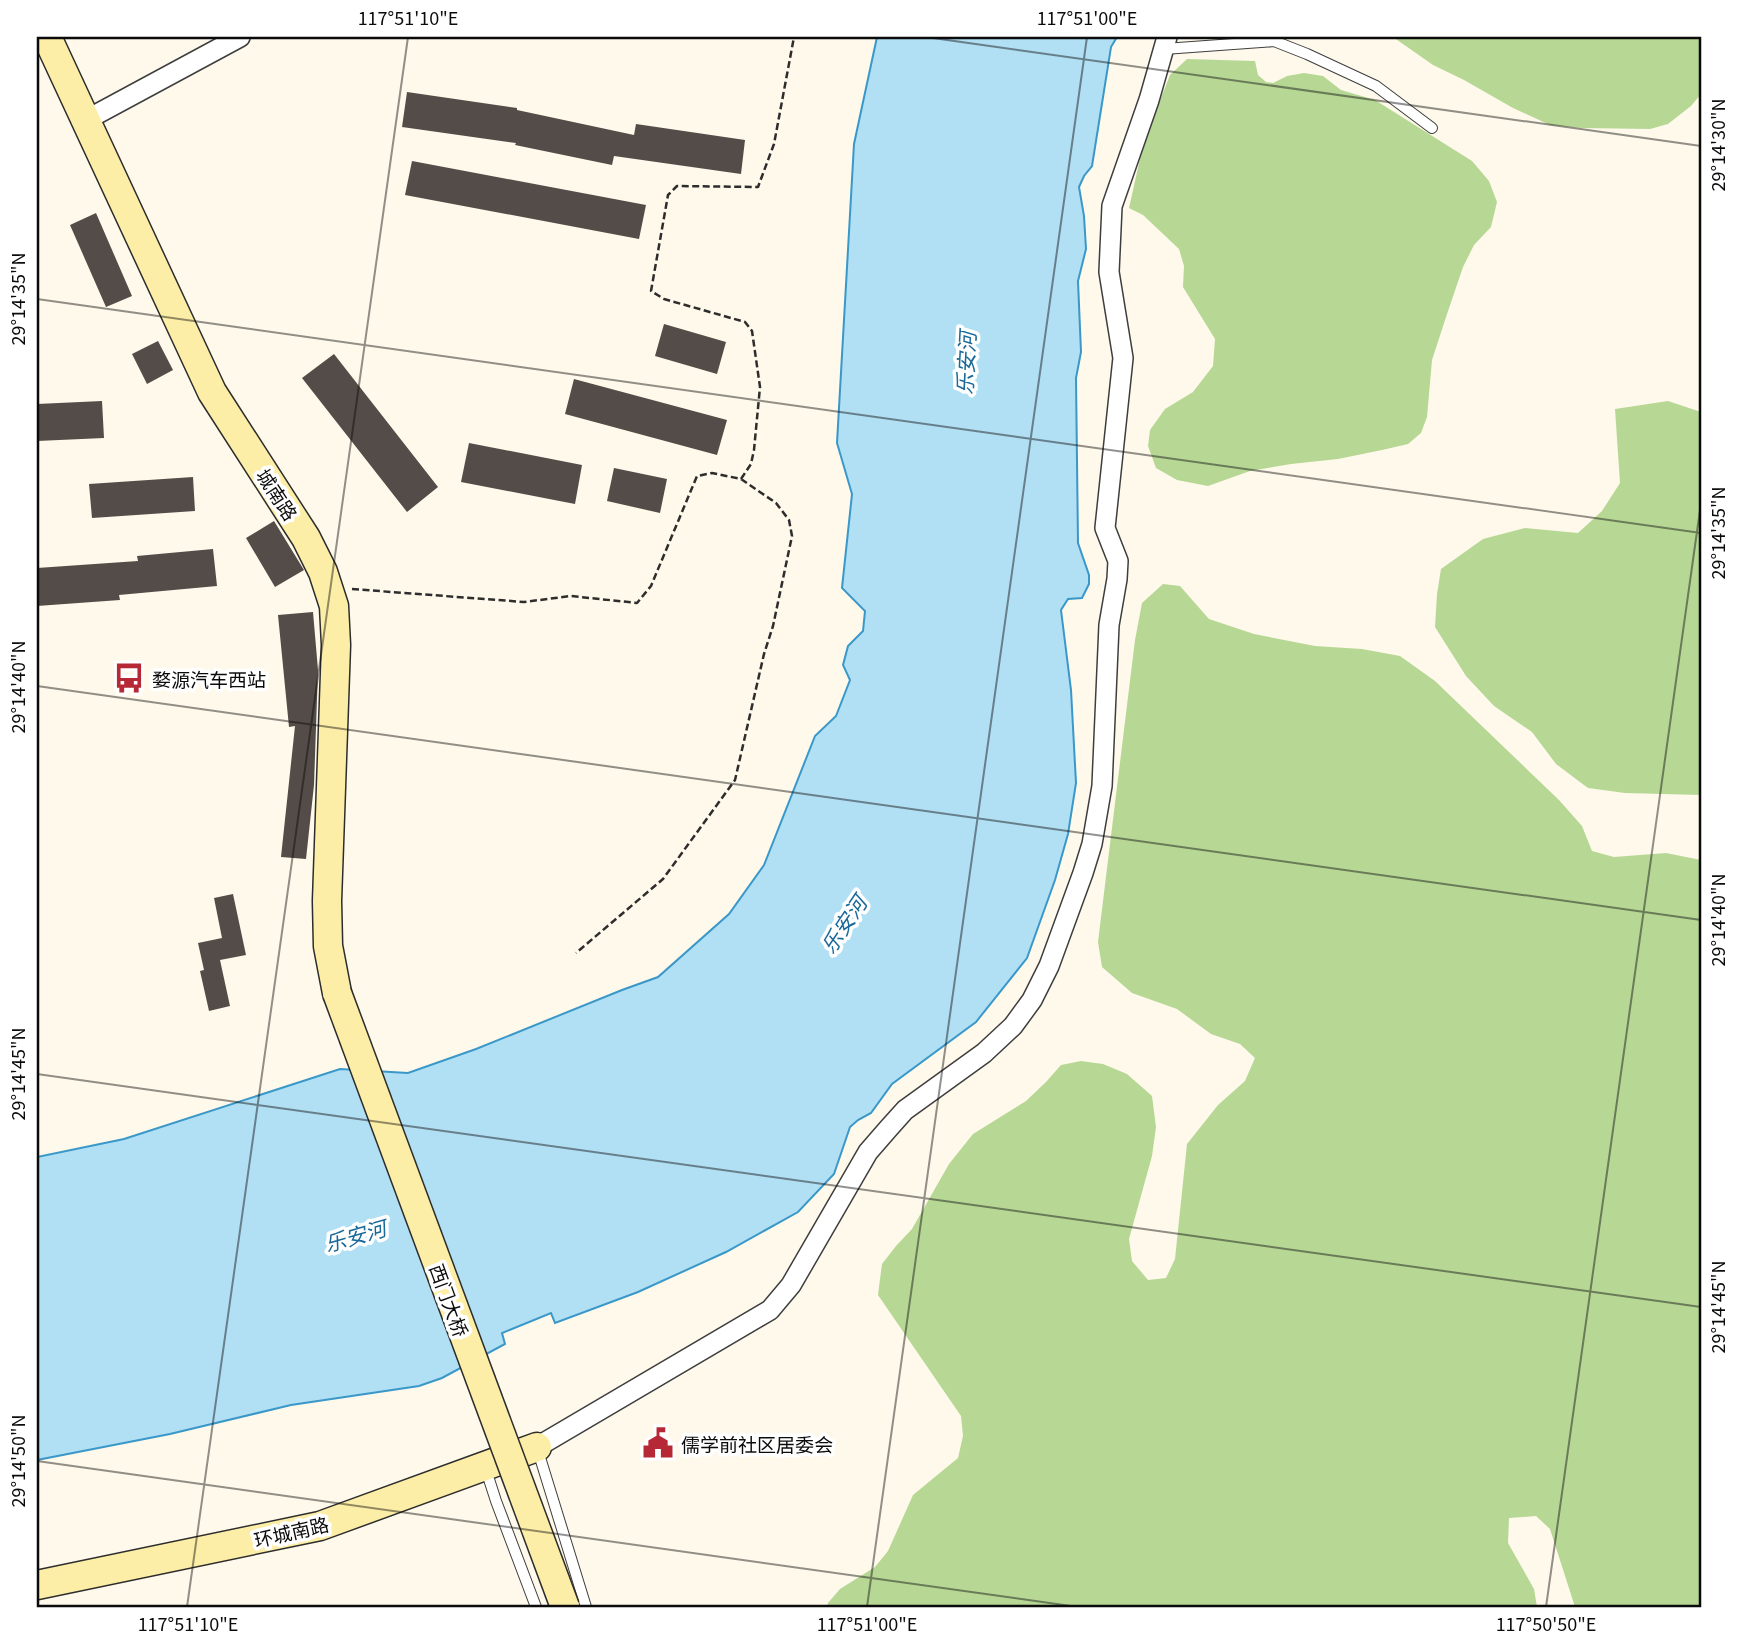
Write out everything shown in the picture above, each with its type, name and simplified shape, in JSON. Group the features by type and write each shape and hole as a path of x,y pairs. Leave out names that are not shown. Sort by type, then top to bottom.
{"street":[{"name":"城南路","path":"47,37 212,392 306,538 323,572 334,606 336,645 327,946 337,993"},
{"path":"86,120 240,37"},
{"path":"537,1447 770,1310 791,1285 868,1152 905,1110 984,1053 1013,1026 1032,1000 1049,967 1092,844 1102,786 1109,625 1118,561 1105,528 1123,358 1109,272 1112,206 1166,43"},
{"name":"西门大桥","path":"337,993 565,1607"},
{"name":"环城南路","path":"37,1585 320,1526 537,1447"}],"lane":[{"path":"1166,43 1274,41 1377,86 1432,128"},
{"path":"537,1447 586,1607"},
{"path":"485,1466 536,1607"}],"path":[{"path":"741,479 751,464 754,450 760,387 752,331 745,322 664,299 652,291 668,195 677,186 758,187 774,144 794,37"},
{"path":"328,587 524,602 571,596 637,603 652,586 696,476 712,473 741,479 776,503 789,520 792,536 735,780 663,879 576,953"}],"green space":[{"path":"1393,37 1701,37 1701,94 1691,106 1668,124 1650,129 1550,125 1433,65"},
{"path":"1187,59 1255,61 1258,75 1266,82 1273,83 1287,76 1304,73 1323,76 1341,90 1375,100 1472,161 1489,181 1497,202 1491,227 1474,245 1463,267 1432,360 1427,417 1421,433 1408,444 1338,459 1250,471 1208,486 1177,480 1156,468 1148,446 1150,430 1165,409 1193,392 1213,366 1215,339 1183,287 1184,266 1179,249 1143,215 1129,208 1144,141 1170,75"},
{"path":"1668,401 1701,412 1701,795 1625,793 1588,788 1556,764 1532,732 1494,706 1466,676 1435,627 1441,569 1483,539 1525,528 1578,533 1602,511 1620,483 1615,409"},
{"path":"1163,584 1180,586 1209,619 1254,634 1315,646 1362,649 1400,656 1435,681 1559,800 1582,826 1592,851 1614,857 1666,853 1701,860 1701,1607 1575,1607 1550,1529 1536,1516 1509,1518 1508,1543 1534,1589 1537,1607 827,1607 840,1589 875,1567 888,1551 913,1495 958,1458 963,1436 961,1416 878,1295 882,1264 912,1229 949,1164 973,1134 1026,1101 1061,1065 1081,1061 1103,1064 1127,1074 1152,1096 1156,1127 1152,1156 1129,1239 1132,1261 1148,1280 1166,1278 1175,1259 1187,1144 1218,1105 1245,1081 1255,1058 1240,1044 1211,1034 1177,1009 1132,993 1102,967 1098,942 1135,640 1142,603"}],"water":[{"name":"乐安河","path":"877,37 1117,37 1111,47 1092,166 1079,187 1086,249 1078,281 1081,352 1076,378 1078,543 1089,575 1089,584 1082,598 1068,599 1061,610 1071,690 1076,783 1068,834 1027,958 976,1022 892,1084 871,1113 850,1127 834,1174 798,1212 726,1252 638,1292 555,1323 551,1313 502,1333 505,1344 442,1378 419,1386 291,1405 170,1434 37,1460 37,1157 124,1139 340,1069 408,1073 658,977 729,914 764,865 815,736 836,716 850,680 843,665 848,646 863,631 865,611 842,588 852,494 837,443 854,144"}],"building":[{"path":"407,92 517,108 634,135 636,124 745,140 741,174 614,156 612,165 515,145 516,143 402,127"},
{"path":"412,161 646,205 639,239 405,195"},
{"path":"96,213 132,296 106,307 70,225"},
{"path":"664,324 726,342 717,374 655,356"},
{"path":"158,341 173,370 147,384 132,354"},
{"path":"334,354 438,487 407,512 302,378"},
{"path":"574,379 727,420 717,455 565,414"},
{"path":"102,401 104,438 37,441 37,404"},
{"path":"469,443 582,465 575,504 461,482"},
{"path":"614,468 667,479 660,513 607,501"},
{"path":"193,477 195,511 92,518 89,484"},
{"path":"274,521 304,570 275,587 246,538"},
{"path":"213,549 217,586 119,595 120,600 37,606 37,568 138,561 137,556"},
{"path":"313,612 318,670 314,785 306,859 281,857 295,726 289,727 278,615"},
{"path":"233,894 246,955 220,960 230,1006 209,1011 200,971 204,970 198,943 222,938 214,898"}],"place":[{"name":"婺源汽车西站","path":"129,678"},
{"name":"儒学前社区居委会","path":"658,1443"}]}
